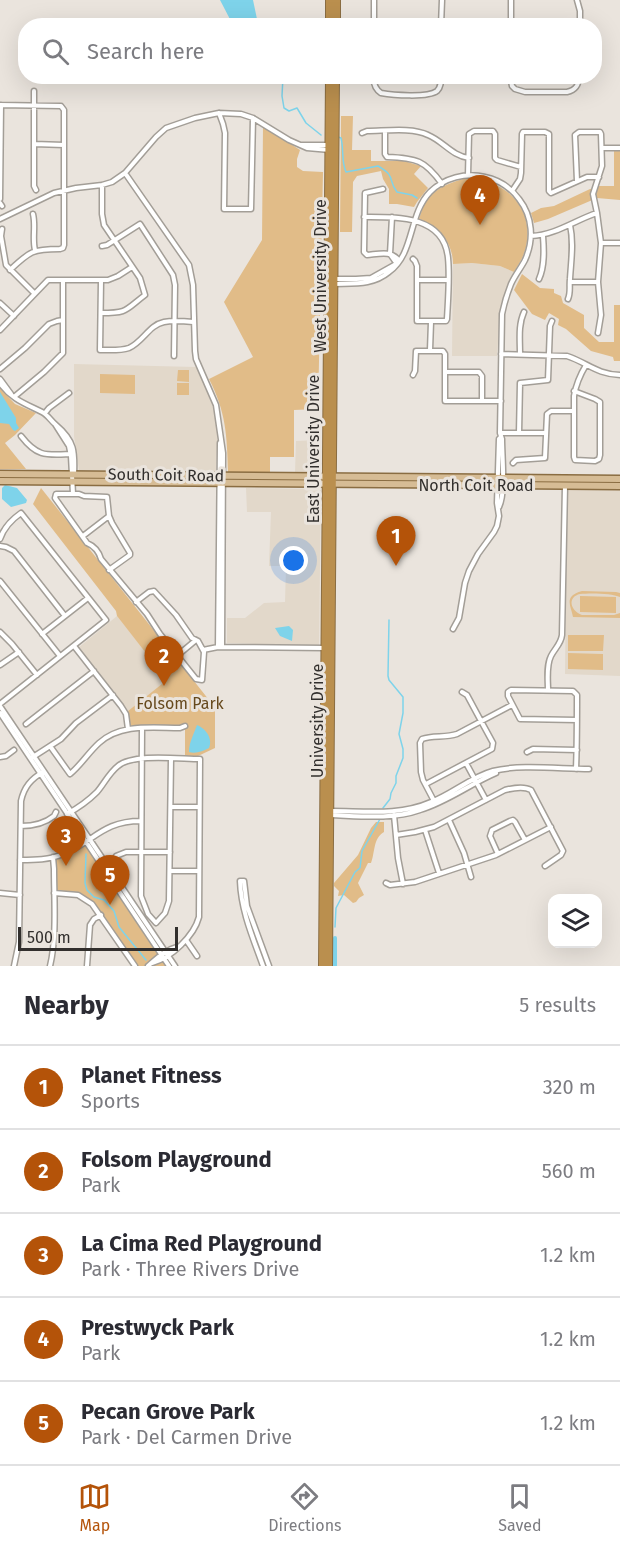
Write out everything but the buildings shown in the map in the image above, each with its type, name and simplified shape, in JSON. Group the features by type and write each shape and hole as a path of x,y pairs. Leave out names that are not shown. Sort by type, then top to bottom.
{"highway":[{"path":"330,0 330,18"},
{"path":"336,0 336,18"},
{"path":"330,84 332,147"},
{"path":"331,281 335,84"},
{"name":"West University Drive","path":"329,480 331,281"},
{"name":"University Drive","path":"328,648 329,480"},
{"path":"328,648 328,966"},
{"path":"322,966 328,813"}],"main road":[{"name":"South Coit Road","path":"0,474 137,479 329,480"},
{"name":"South Coit Road","path":"0,481 73,477"},
{"name":"North Coit Road","path":"329,480 565,482 620,479"},
{"name":"North Coit Road","path":"565,482 620,486"}],"street":[{"path":"374,0 374,18"},
{"path":"441,0 441,18"},
{"path":"511,0 511,18"},
{"path":"577,0 580,18"},
{"path":"374,84 377,90 386,94 427,95 437,90 440,84"},
{"path":"511,84 515,89 525,92 567,92 578,84"},
{"path":"34,91 33,186 36,190"},
{"path":"1,203 1,105 64,107 63,248 35,250 10,270"},
{"path":"219,113 225,133 224,209 251,208 253,118"},
{"path":"0,219 45,196 64,190 102,185 118,178 166,128 219,113 241,114 253,118 300,145 332,147"},
{"path":"362,133 367,131 424,133 458,155 469,158"},
{"path":"385,131 387,158 406,158 421,162 434,172 442,184"},
{"path":"468,176 470,132 494,132 495,158 522,167"},
{"path":"512,191 520,179 523,132 548,133 549,191 587,177 599,177"},
{"path":"577,181 575,135 579,132 600,132 602,166 593,194 601,243 598,282 601,315 598,333"},
{"path":"34,144 64,145"},
{"path":"602,148 620,148"},
{"path":"125,173 189,265 193,285 196,359 216,403 223,457 220,647"},
{"path":"331,281 357,284 370,282 395,268 408,247 422,203 429,193 455,178 468,176 491,178 512,191 524,206 530,223 531,236 526,257 504,304 501,327 500,435 502,439 499,516 494,532 469,571 459,618 453,629"},
{"path":"101,313 126,310 145,295 142,283 104,225 102,185"},
{"path":"382,189 365,193 365,253 367,255 392,254 398,258 398,263"},
{"path":"531,236 543,236 597,213"},
{"path":"33,214 35,250"},
{"path":"390,254 392,217"},
{"path":"364,218 392,217 415,221 433,230 439,236 445,245 448,260 447,320 417,321 416,261 413,259"},
{"path":"102,246 140,224 173,275 175,285 174,356"},
{"path":"568,299 573,246 570,225"},
{"path":"2,229 4,259 10,270 34,293"},
{"path":"539,279 544,248 543,236"},
{"path":"601,243 620,243"},
{"path":"0,330 48,280 102,281 118,276 132,267"},
{"path":"14,397 63,353 63,280"},
{"path":"417,280 448,280"},
{"path":"102,281 100,350 138,346 158,324 164,322 193,322"},
{"path":"570,282 598,282"},
{"path":"0,303 14,316"},
{"path":"520,354 520,327 524,312"},
{"path":"0,369 49,324 63,320"},
{"path":"519,433 520,383 548,380 552,321"},
{"path":"430,350 431,322"},
{"path":"413,375 416,371 416,351 444,352 445,401 501,401"},
{"path":"501,354 567,356 600,372 620,375"},
{"path":"574,391 599,401 599,459 595,461 575,460 573,457 574,391 586,365"},
{"path":"445,372 481,373 482,401"},
{"path":"0,379 18,401 45,413 67,434 73,454 73,494"},
{"path":"0,383 14,397"},
{"path":"45,413 69,393"},
{"path":"513,463 516,460 545,458 548,412 573,411"},
{"path":"500,435 546,433"},
{"path":"21,436 35,452 73,454"},
{"path":"548,690 549,661 560,644 562,635 565,482"},
{"path":"109,570 130,555 109,516 107,497 56,494 55,498 87,543 92,545 100,559 196,679 203,678 203,650 198,640 192,638 176,615 154,591 136,602"},
{"path":"0,539 7,525 21,513 106,620 0,705 169,966"},
{"path":"82,536 109,516"},
{"path":"0,546 14,551 65,616"},
{"path":"0,581 60,656"},
{"path":"42,634 88,598"},
{"path":"0,632 37,675"},
{"path":"178,655 196,640"},
{"path":"74,646 126,714 128,729"},
{"path":"203,650 220,647 328,648"},
{"path":"0,665 19,652"},
{"path":"26,724 94,671"},
{"path":"576,769 578,695 576,692 511,690 508,692 520,719 577,720"},
{"path":"426,784 493,747 468,695 462,692"},
{"path":"32,757 61,739 76,723 112,695"},
{"path":"435,803 421,770 420,743 422,739 453,736 512,705"},
{"path":"0,713 32,757"},
{"path":"50,746 70,774 102,740 114,733 128,729 185,726"},
{"path":"142,728 141,896 148,914 156,923 165,913 169,902 171,759"},
{"path":"527,752 533,749 577,750"},
{"path":"0,757 14,750"},
{"path":"69,813 96,792 118,766 130,760 141,758 200,759 199,917 195,930 186,940 150,965"},
{"path":"466,763 486,800"},
{"path":"328,813 414,812 501,770 518,768 590,769"},
{"path":"14,966 19,942 21,801 31,781 42,772"},
{"path":"396,835 426,830 510,789 530,789 563,849 561,855 545,866"},
{"path":"171,807 200,807"},
{"path":"21,826 44,823 56,812"},
{"path":"394,813 403,884"},
{"path":"448,820 458,837 471,877"},
{"path":"498,854 490,836 492,830 513,820 525,840"},
{"path":"20,860 40,860 53,857 68,852 114,825 141,821"},
{"path":"386,883 403,884 498,854 551,826"},
{"path":"426,830 439,873"},
{"path":"114,860 122,853 170,852"},
{"path":"50,966 53,949 53,857"},
{"path":"170,871 199,871"},
{"path":"263,966 244,911 240,881 244,880 249,914 269,966"},
{"path":"0,893 20,895"},
{"path":"54,893 68,893 83,897 92,904 135,966"},
{"path":"87,966 90,925 101,915"},
{"path":"186,940 197,956"},
{"path":"164,955 175,966"}],"shaded area":[{"path":"472,263 500,266 514,272 501,303 497,356 452,356 453,264"},
{"path":"74,364 196,367 213,402 218,427 216,471 79,470 74,436"},
{"path":"319,440 317,472 295,473 296,441"},
{"path":"567,487 620,487 620,676 565,674"},
{"path":"246,488 321,490 319,646 227,643 227,618 245,618 264,603 285,602 286,566 269,566 271,512 247,512"},
{"path":"117,616 168,680 128,711 78,648"}],"green space":[{"path":"341,116 353,116 352,150 371,150 371,161 404,161 421,166 414,174 428,188 414,207 389,204 389,189 381,171 357,176 353,182 352,232 340,232"},
{"path":"263,126 300,150 297,167 303,171 323,172 318,409 294,410 294,457 270,457 270,473 228,472 224,424 219,402 209,379 253,357 224,302 262,240"},
{"path":"614,151 620,151 620,200 597,198 534,223 531,213 541,208 554,206 598,186 614,186"},
{"path":"468,178 494,184 505,190 521,208 528,233 523,257 514,272 500,266 472,263 453,264 450,249 443,236 432,226 419,219 426,201 434,192 450,183"},
{"path":"522,274 540,288 554,289 554,293 561,296 563,303 584,315 584,328 599,342 614,342 614,305 620,305 620,361 614,361 613,357 591,351 566,329 558,325 559,319 549,313 545,320 532,314 514,290"},
{"path":"178,370 189,370 189,382 177,381"},
{"path":"100,374 135,375 135,394 100,393"},
{"path":"177,383 189,383 189,395 177,395"},
{"path":"0,388 15,404 36,413 5,443 26,469 0,469"},
{"name":"Folsom Park","path":"41,488 215,705 215,748 198,756 185,756 185,727 131,728 128,711 167,680 33,504"},
{"path":"582,591 620,593 620,597 595,593 580,594 573,598 572,604 575,610 582,615 620,613 620,618 573,617 570,599"},
{"path":"580,596 616,597 616,613 580,612"},
{"path":"568,635 604,635 603,651 568,651"},
{"path":"568,653 603,654 603,670 568,669"},
{"path":"376,822 384,822 384,832 378,838 371,863 368,863 358,883 364,895 353,903 344,895 338,896 339,891 334,883 358,855"},
{"path":"86,845 167,966 138,966 98,909 89,900 79,895 56,892 55,859"}],"water":[{"path":"220,0 253,0 257,18 229,18"},
{"path":"0,392 16,418 19,428 15,431 9,424 0,423"},
{"path":"5,485 17,488 27,500 26,503 11,507 2,499 2,488"},
{"path":"289,626 293,630 292,641 280,636 275,628"},
{"path":"197,725 208,734 209,748 189,752 191,741"}],"waterway":[{"path":"283,84 284,108 289,111 297,108 306,123 321,135"},
{"path":"338,137 341,138 346,172 378,166 390,176 397,192 417,198"},
{"path":"383,808 390,799 403,758 399,734 403,697 388,676 389,620"},
{"path":"335,927 336,908 355,872 360,868 362,851 380,819"},
{"path":"86,854 85,883 87,890 94,897 104,900 114,911 119,927 146,960"},
{"path":"335,938 335,966"}],"place":[{"name":"Prestwyck Park","path":"480,225"},
{"name":"Planet Fitness","path":"396,566"},
{"name":"Folsom Playground","path":"164,686"},
{"name":"La Cima Red Playground","path":"66,866"},
{"name":"Pecan Grove Park","path":"110,905"}]}
